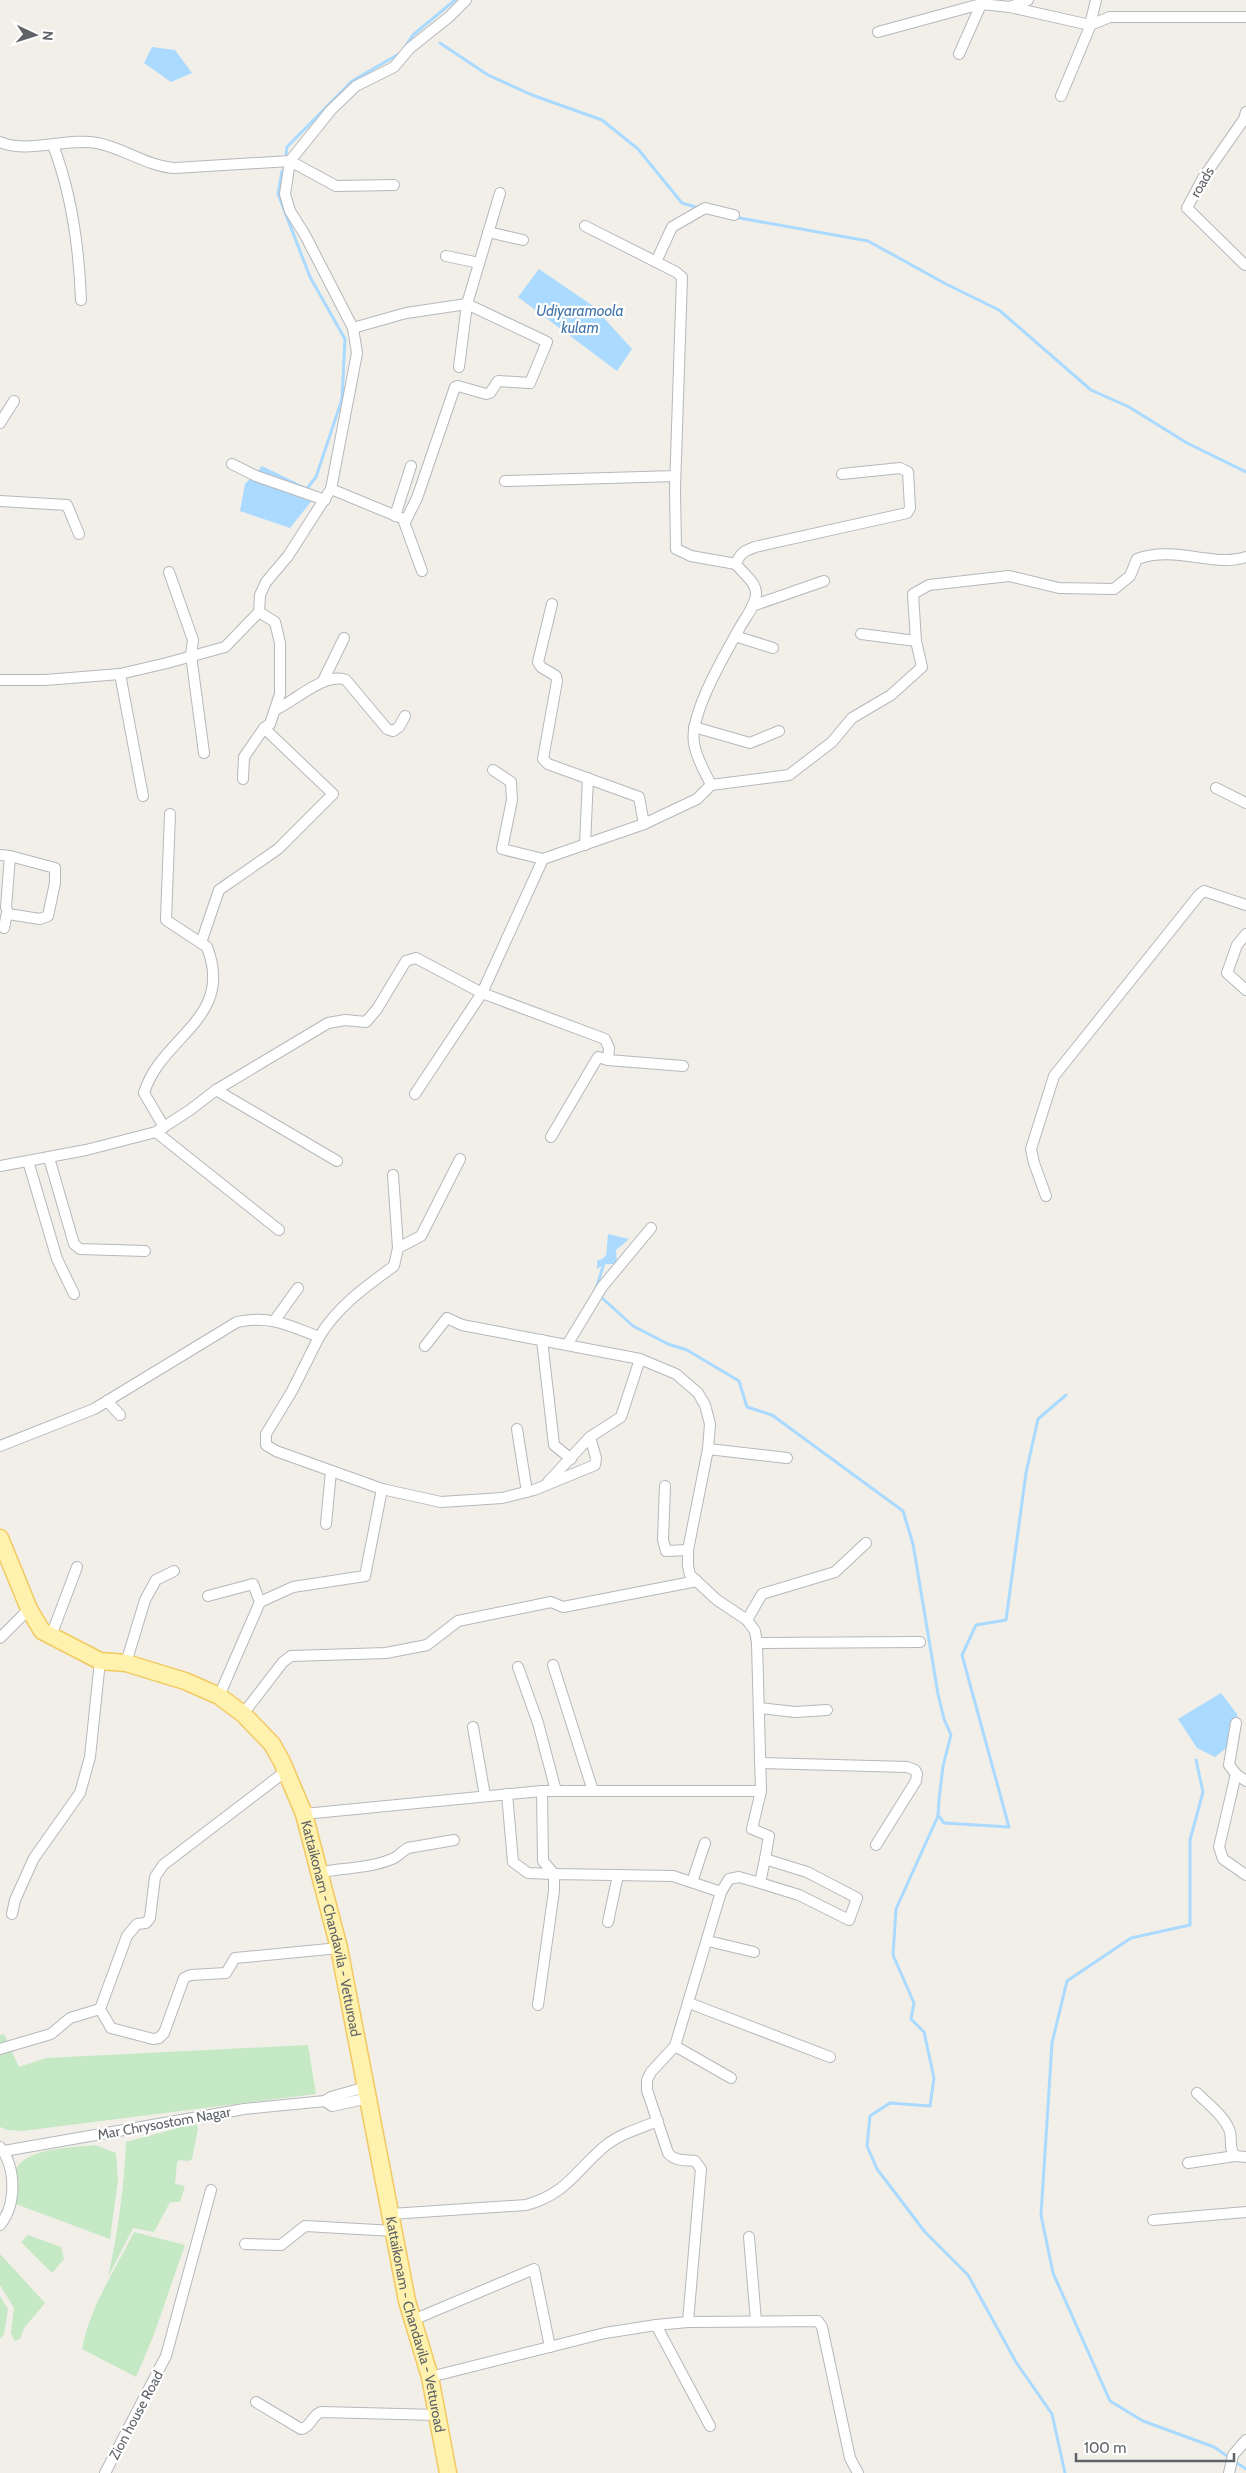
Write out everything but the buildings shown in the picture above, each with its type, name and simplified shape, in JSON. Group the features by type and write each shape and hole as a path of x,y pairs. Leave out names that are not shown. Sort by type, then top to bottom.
{"main road":[{"name":"Kattaikonam - Chandavila - Vetturoad","path":"0,1538 29,1609 42,1631 100,1661 126,1663 185,1681 219,1696 243,1714 272,1744 286,1771 304,1814 340,1948 394,2231 413,2320 430,2377 448,2473"}],"street":[{"path":"0,680 45,680 120,674 191,656 225,647 259,612 260,595 266,582 288,556 331,489 357,353 353,328 305,235 290,211 285,194 290,161 331,110 356,86 394,67 410,48 449,17 466,0"},
{"path":"1010,7 1028,0"},
{"path":"1062,96 1090,25 1096,0"},
{"path":"959,54 982,2"},
{"path":"878,32 982,2 1090,25 1110,17 1246,17"},
{"name":"roads","path":"1245,265 1187,208 1203,178 1244,119 1246,112"},
{"path":"0,142 44,146 78,141 98,143 158,166 166,167 290,161 336,186 394,186"},
{"path":"54,145 73,210 80,269 81,300"},
{"path":"459,367 467,304 500,193"},
{"path":"656,262 672,227 705,208 734,215"},
{"path":"585,226 676,272 682,277 675,476 676,549 691,556 736,564 753,582 756,594 752,606 704,698 694,727 693,741 711,786"},
{"path":"488,232 523,240"},
{"path":"446,256 479,263"},
{"path":"331,489 406,520 409,518 455,387 458,386 486,394 490,393 498,380 530,383 547,342 467,304 406,313 353,328"},
{"path":"0,423 14,401"},
{"path":"232,464 256,476 325,500"},
{"path":"411,466 399,517 422,570"},
{"path":"736,564 744,551 907,512 910,508 908,472 900,468 842,474"},
{"path":"505,481 675,476"},
{"path":"0,501 67,505 79,534"},
{"path":"493,770 512,782 512,800 502,850 544,859 644,824 697,799 711,786 789,775 832,742 852,718 891,695 922,667 916,641 913,594 929,585 1009,576 1059,588 1114,589 1130,576 1137,559 1150,555 1175,554 1234,561 1246,557"},
{"path":"169,572 193,640 191,656 204,753"},
{"path":"752,606 824,581"},
{"path":"552,604 538,662 540,667 556,676 557,681 543,758 548,764 639,797 644,824"},
{"path":"243,779 244,757 264,728 270,724 277,709 280,694 280,642 275,622 259,612"},
{"path":"861,634 916,641"},
{"path":"735,636 773,648"},
{"path":"323,681 344,638"},
{"path":"120,674 143,796"},
{"path":"277,709 294,701 323,681 335,677 346,680 388,729 393,731 400,727 405,716"},
{"path":"694,727 750,743 779,731"},
{"path":"201,942 219,890 278,849 333,794 264,728"},
{"path":"585,845 588,778"},
{"path":"1216,788 1246,803"},
{"path":"170,814 166,920 207,947 214,969 213,986 208,1006 148,1078 144,1094 160,1130 279,1230"},
{"path":"4,928 7,912 5,856 55,868 55,883 48,916 40,920 8,914 7,912"},
{"path":"415,1094 482,993 544,859"},
{"path":"1046,1196 1034,1163 1032,1149 1054,1076 1199,895 1204,891 1212,892 1246,905"},
{"path":"1246,934 1237,945 1227,973 1246,990"},
{"path":"0,1166 49,1158 160,1130 216,1090 328,1023 345,1020 366,1022 377,1009 397,971 406,961 416,958 482,993 605,1039 609,1048 608,1060"},
{"path":"551,1137 598,1058 683,1066"},
{"path":"216,1090 337,1161"},
{"path":"49,1158 74,1244 80,1249 145,1251"},
{"path":"398,1248 421,1236 460,1159"},
{"path":"28,1161 57,1259 74,1294"},
{"path":"393,1175 398,1248 394,1266 348,1300 328,1321 292,1391 266,1434 266,1445 276,1451 382,1489 442,1502 502,1498 544,1486 595,1465 596,1458 590,1438"},
{"path":"567,1345 602,1287 651,1228"},
{"path":"275,1320 298,1288"},
{"path":"0,1446 48,1428 107,1401 237,1322 256,1318 275,1320 319,1337"},
{"path":"424,1346 447,1318 462,1325 640,1359 676,1374 698,1393 705,1405 710,1424 708,1449 688,1550 688,1566 690,1575 717,1600 747,1620 755,1631 757,1643 761,1791 752,1829 769,1836 760,1883"},
{"path":"542,1340 554,1445 571,1459"},
{"path":"544,1486 590,1438 621,1417 640,1359"},
{"path":"107,1401 120,1415"},
{"path":"517,1429 526,1492"},
{"path":"708,1449 787,1458"},
{"path":"326,1524 331,1471"},
{"path":"665,1486 663,1540 666,1551 688,1550"},
{"path":"219,1696 260,1602 293,1587 365,1576 382,1489"},
{"path":"747,1620 762,1594 835,1572 866,1543"},
{"path":"51,1636 77,1567"},
{"path":"126,1663 145,1600 156,1580 174,1572"},
{"path":"243,1714 283,1662 291,1656 394,1651 427,1645 458,1621 551,1602 563,1607 697,1581"},
{"path":"208,1596 253,1584 260,1602"},
{"path":"0,1638 29,1609"},
{"path":"757,1643 920,1642"},
{"path":"12,1914 15,1900 34,1858 80,1793 90,1757 100,1661"},
{"path":"553,1665 593,1791"},
{"path":"518,1667 538,1723 556,1791"},
{"path":"759,1708 795,1712 827,1710"},
{"path":"1236,1723 1229,1765 1236,1774 1246,1780"},
{"path":"473,1726 485,1796"},
{"path":"760,1763 907,1767 915,1770 917,1774 916,1781 876,1846"},
{"path":"100,2009 127,1936 137,1924 146,1923 150,1918 155,1877 163,1865 286,1771"},
{"path":"1236,1774 1219,1847 1223,1859 1246,1875"},
{"path":"304,1814 542,1791 761,1791"},
{"path":"538,2006 554,1891 554,1874 543,1861 542,1791"},
{"path":"507,1794 513,1862 528,1873 673,1876 721,1892"},
{"path":"321,1872 378,1863 394,1859 401,1851 408,1848 454,1840"},
{"path":"692,1882 705,1843"},
{"path":"688,2322 701,2169 695,2161 671,2157 648,2090 647,2080 651,2072 675,2046 708,1941 721,1892 729,1879 739,1877 799,1895 849,1920 858,1898 807,1872 765,1859"},
{"path":"608,1922 618,1875"},
{"path":"708,1941 754,1952"},
{"path":"100,2009 111,2028 153,2039 159,2038 164,2033 184,1978 226,1973 235,1958 340,1948"},
{"path":"689,2003 830,2057"},
{"path":"0,2048 51,2034 70,2018 100,2009"},
{"path":"675,2046 731,2078"},
{"name":"Mar Chrysostom Nagar","path":"0,2225 10,2205 13,2187 11,2168 2,2149 244,2109 326,2101 331,2097 368,2092"},
{"path":"1197,2093 1224,2119 1230,2131 1232,2152 1235,2156"},
{"path":"391,2214 526,2205 543,2200 573,2180 605,2146 617,2138 658,2121"},
{"path":"1188,2163 1235,2156 1246,2157"},
{"name":"Zion house Road","path":"105,2473 166,2356 211,2190"},
{"path":"1153,2220 1246,2212"},
{"path":"245,2244 281,2246 304,2226 394,2231"},
{"path":"749,2237 756,2320"},
{"path":"413,2320 534,2268 550,2347"},
{"path":"430,2377 605,2333 656,2325 756,2320 818,2321 822,2326 850,2458 858,2473"},
{"path":"656,2325 710,2426"},
{"path":"256,2402 301,2429 307,2427 314,2416 321,2412 438,2415"},
{"path":"1229,2473 1233,2455 1246,2440"}],"green space":[{"path":"4,2034 19,2067 46,2058 308,2045 316,2094 22,2131 8,2130 0,2127 0,2035"},
{"path":"196,2123 198,2129 192,2159 188,2161 179,2160 177,2163 175,2184 185,2186 180,2202 170,2202 154,2232 133,2228 108,2277 120,2210 126,2142"},
{"path":"95,2145 116,2153 118,2180 110,2239 13,2203 14,2175 18,2166 26,2159 36,2154 61,2148"},
{"path":"134,2232 185,2245 153,2337 136,2377 82,2349 97,2303"},
{"path":"28,2235 61,2247 64,2259 52,2273 21,2242"},
{"path":"0,2254 45,2303 24,2328 20,2339 15,2341 11,2333 14,2308 0,2285"},
{"path":"0,2296 8,2309 4,2334 0,2339"}],"water":[{"path":"152,47 175,50 192,73 171,82 144,63"},
{"name":"Udiyaramoola kulam","path":"539,269 593,306 632,349 617,371 518,297"},
{"path":"262,466 318,493 290,528 240,511 245,484"},
{"path":"608,1234 629,1239 616,1250 617,1264 604,1264 597,1269 597,1261 606,1257"},
{"path":"1221,1693 1237,1714 1240,1737 1215,1757 1197,1748 1178,1719"}],"waterway":[{"path":"405,47 413,35 455,0"},
{"path":"440,43 488,75 532,95 602,120 638,149 682,203 699,208"},
{"path":"286,154 287,147 352,81 399,54"},
{"path":"282,171 278,194 310,277 345,339 342,399 316,477 306,490"},
{"path":"734,217 868,241 946,284 999,310 1091,390 1129,407 1187,443 1246,472"},
{"path":"595,1292 606,1257"},
{"path":"600,1296 633,1326 668,1344 687,1350 739,1381 747,1407 772,1415 903,1511 913,1544 938,1694 944,1719 951,1735 943,1766 939,1800 938,1815 944,1823 1009,1827 962,1655 976,1625 1006,1620 1026,1473 1038,1419 1066,1395"},
{"path":"1196,1760 1203,1792 1190,1840 1190,1925 1131,1938 1067,1981 1052,2043 1041,2215 1053,2273 1110,2401 1143,2421 1214,2447 1246,2469"},
{"path":"938,1816 896,1909 893,1955 914,2003 911,2019 924,2032 934,2078 930,2106 890,2103 870,2116 867,2146 877,2169 925,2232 968,2275 1016,2362 1052,2414 1065,2473"}]}
